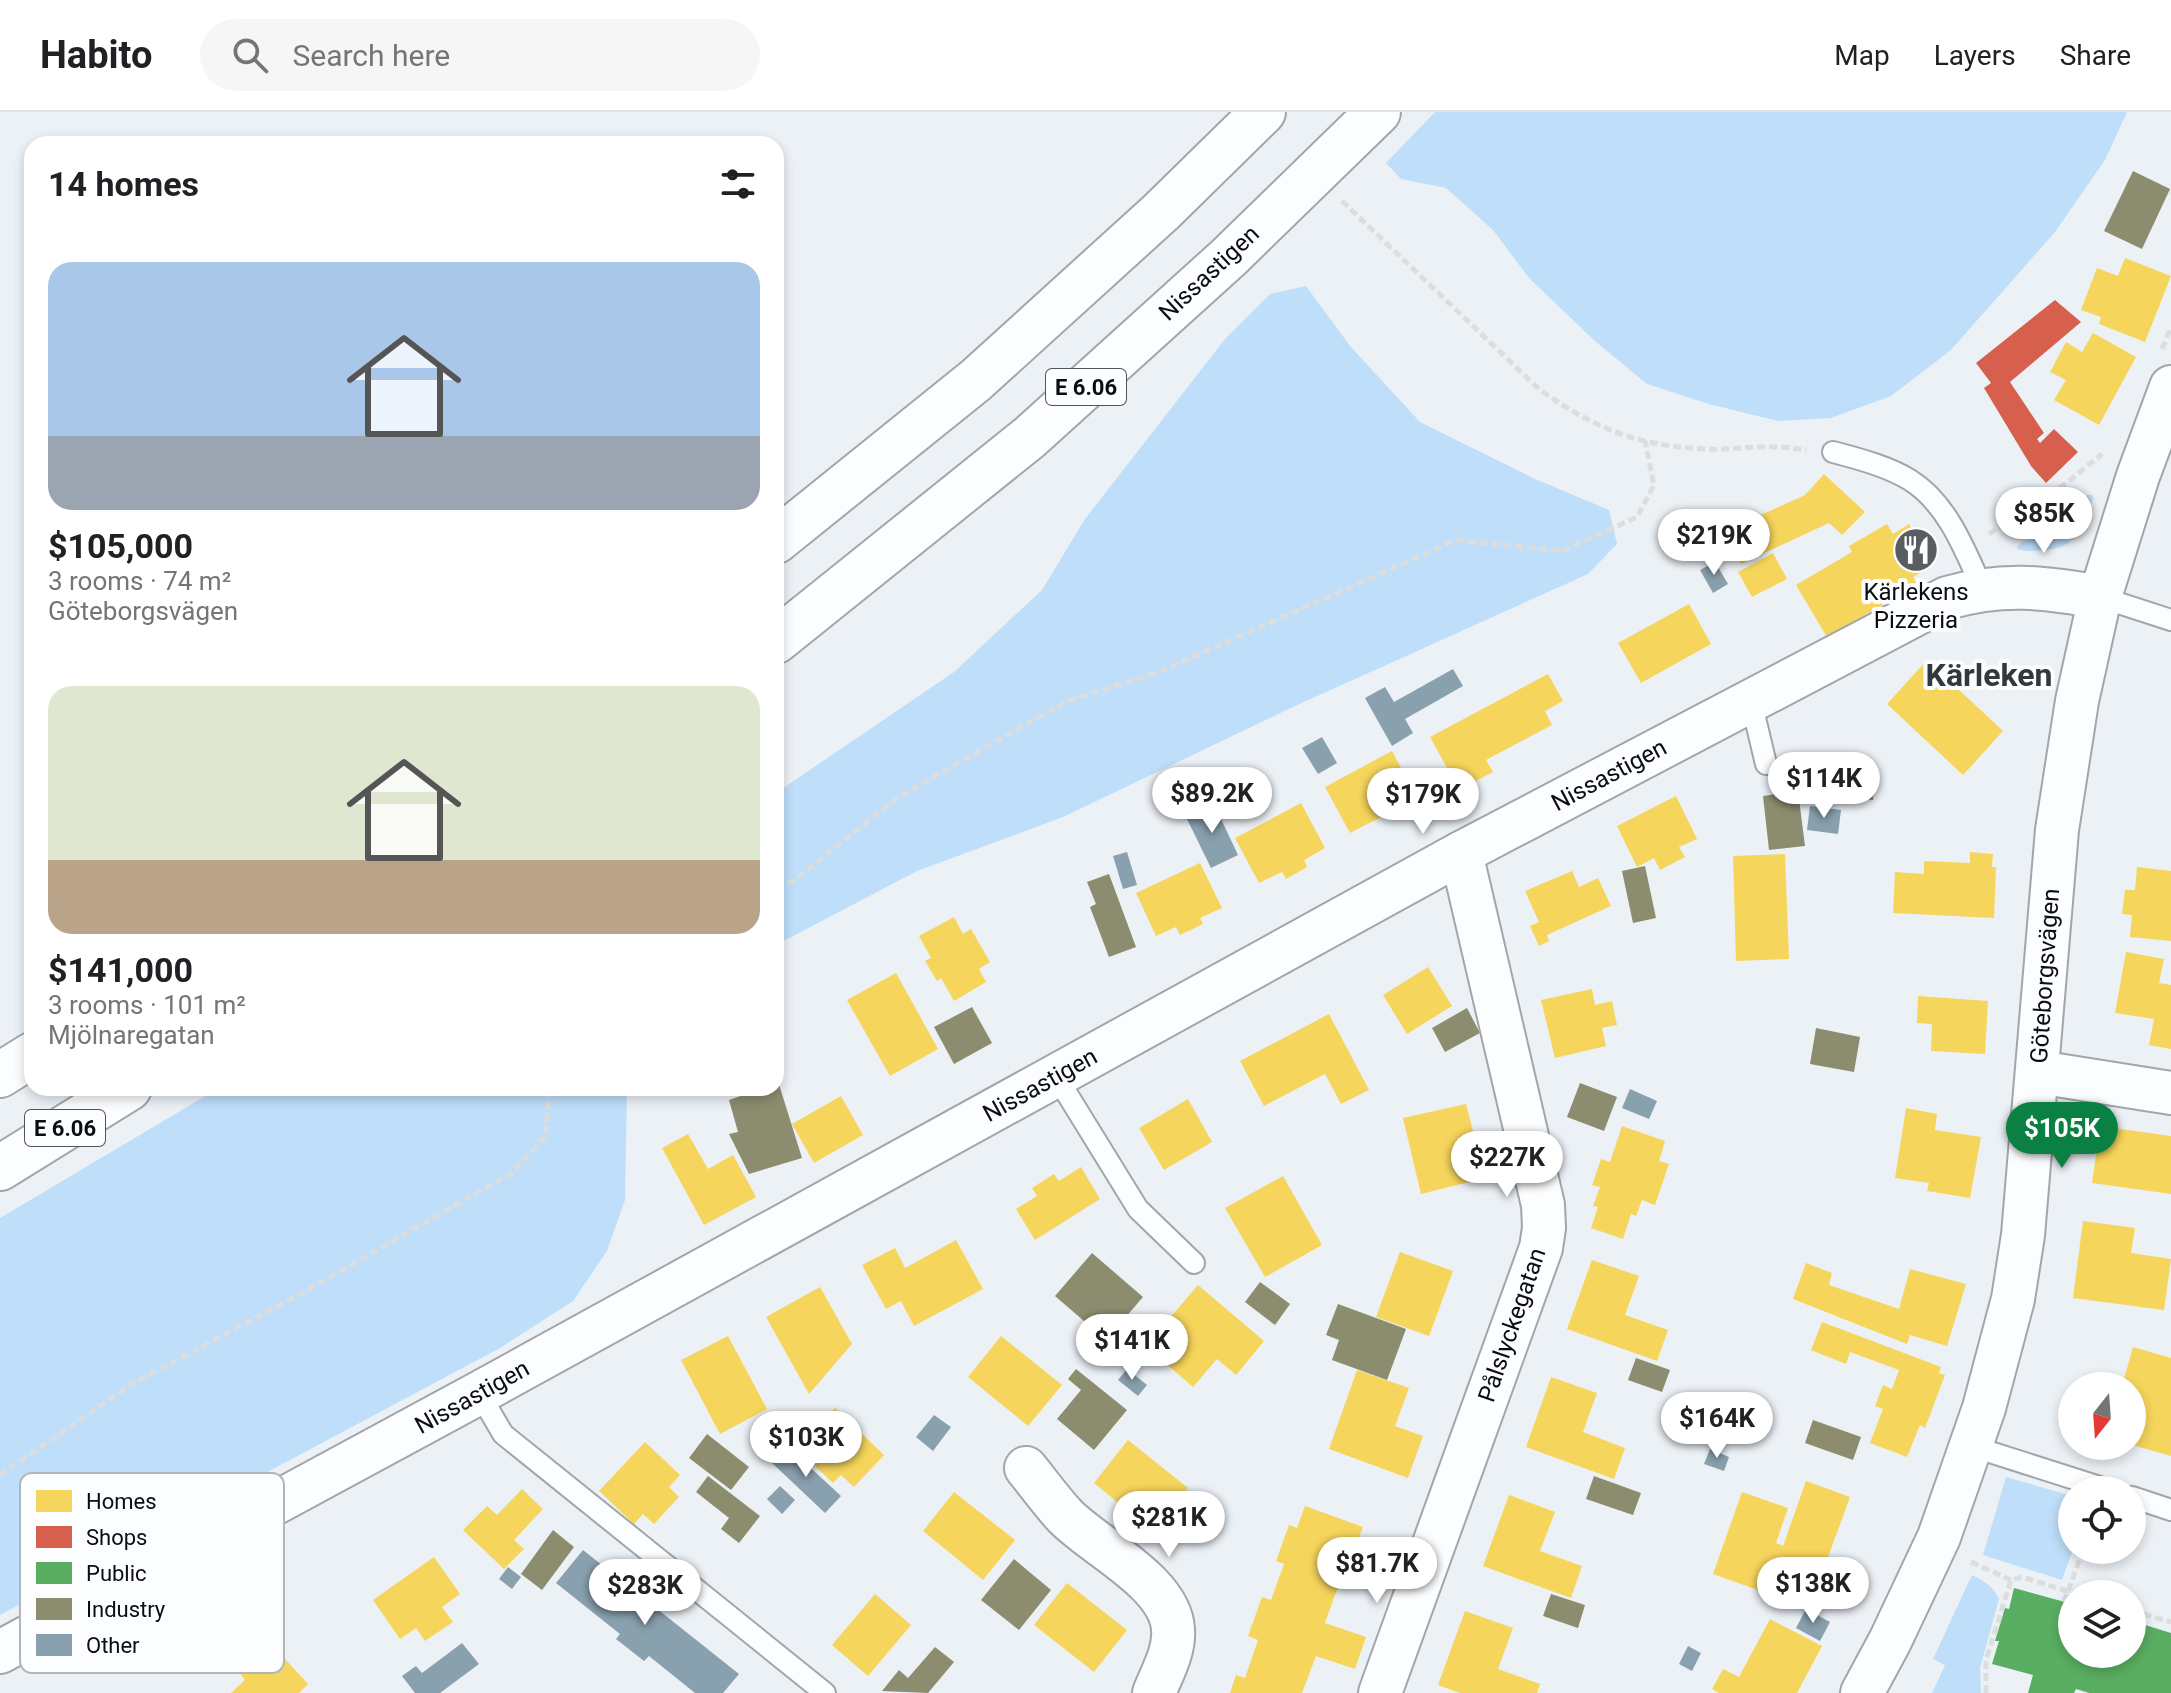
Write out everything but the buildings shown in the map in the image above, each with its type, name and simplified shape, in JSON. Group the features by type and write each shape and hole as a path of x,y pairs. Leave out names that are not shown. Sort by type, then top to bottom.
{"highway":[{"path":"784,535 976,380 1161,212 1263,112"},
{"name":"Nissastigen","path":"784,635 1030,437 1228,258 1378,112"},
{"path":"0,1075 24,1060"},
{"name":"E 6.06","path":"0,1168 116,1096"}],"street":[{"name":"Göteborgsvägen","path":"1862,1693 1939,1537 1984,1408 2013,1299 2023,1235 2057,830 2077,701 2100,597 2138,476 2165,370"},
{"name":"Nissastigen","path":"284,1498 1461,853 1947,598 1982,588 2048,588 2100,597"},
{"name":"Pålslyckegatan","path":"1380,1693 1541,1248 1544,1228 1543,1205 1461,853"},
{"path":"2038,1072 2171,1093"},
{"path":"1026,1468 1066,1517 1156,1591 1170,1613 1174,1629 1171,1651 1154,1693"},
{"name":"Nissastigen","path":"0,1652 20,1641"}],"lane":[{"path":"1833,452 1871,462 1911,480 1940,507 1966,550 1982,588"},
{"path":"2100,597 2171,620"},
{"path":"1751,701 1766,764"},
{"path":"1056,1076 1138,1209 1194,1263"},
{"path":"479,1393 503,1434 825,1693"},
{"path":"1971,1446 2065,1476"},
{"path":"2146,1502 2171,1510"}],"path":[{"path":"1338,197 1540,390 1576,415 1618,434 1645,441 1709,449 1765,447 1833,452"},
{"path":"2165,370 2171,327"},
{"path":"784,884 792,882 897,798 1067,701 1159,672 1456,540 1562,551 1637,517 1654,485 1645,441"},
{"path":"1966,550 2064,485 2105,451"},
{"path":"0,1475 132,1384 302,1293 512,1173 545,1137 549,1096"},
{"path":"1981,1567 2011,1580 2022,1577 2058,1588"},
{"path":"1986,1693 1986,1660 2011,1580"},
{"path":"2146,1615 2171,1622"}],"shaded area":[{"path":"1435,112 2127,112 2105,160 2055,232 1951,350 1891,396 1831,418 1778,421 1647,384 1596,342 1529,278 1493,230 1446,188 1401,179 1386,163"},
{"path":"1306,286 1350,346 1420,422 1533,478 1609,510 1617,544 1588,574 1295,706 1063,817 917,871 784,941 784,788 954,672 1042,590 1085,519 1225,339 1270,294"},
{"path":"2087,495 2092,495 2093,499 2077,535 2071,541 2055,548 2017,549 2017,546"},
{"path":"206,1096 627,1096 625,1200 607,1251 573,1301 500,1348 266,1473 20,1473 20,1604 0,1615 0,1218"},
{"path":"2006,1477 2058,1492 2058,1564 2068,1564 2062,1580 1983,1555"},
{"path":"1972,1575 1988,1584 1999,1599 1980,1668 1981,1693 1932,1693 1945,1665 1933,1659"}],"place":[{"name":"Kärlekens Pizzeria","path":"1916,550"}],"district":[{"name":"Kärleken","path":"1989,675"}]}
